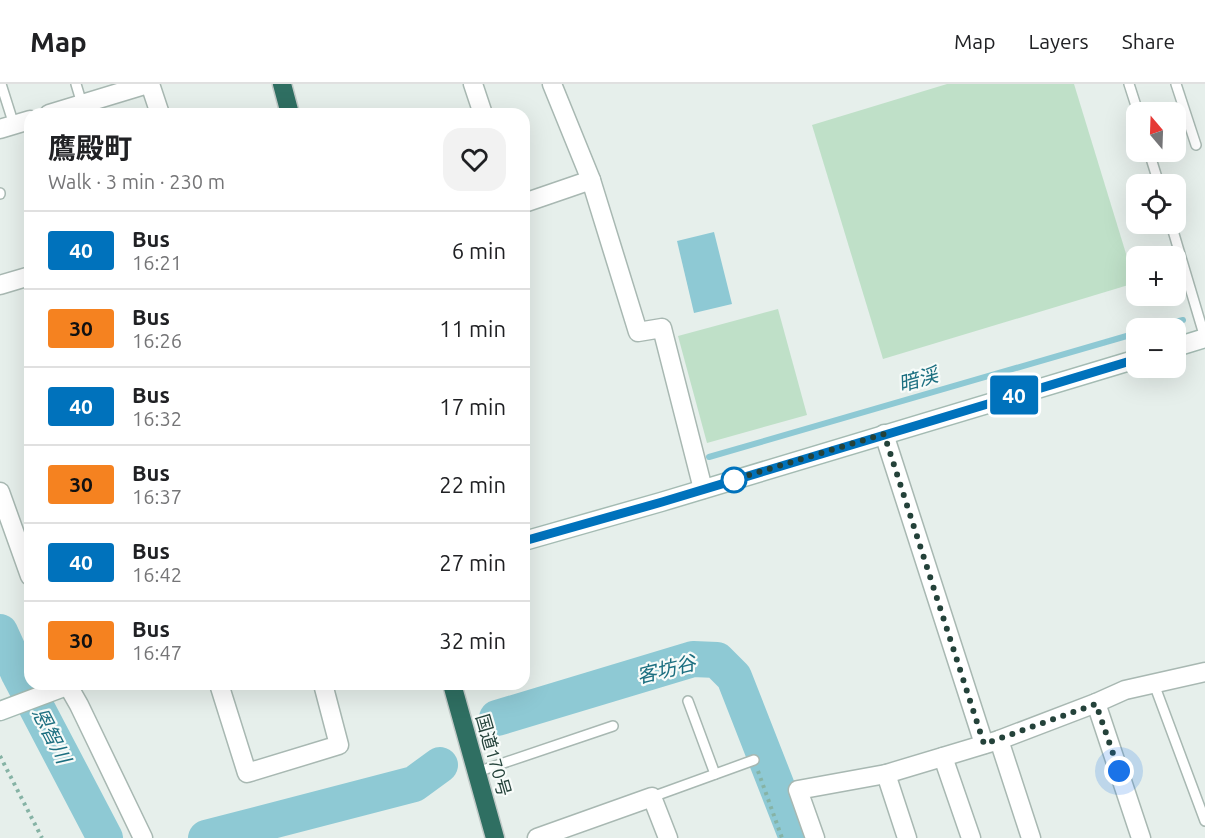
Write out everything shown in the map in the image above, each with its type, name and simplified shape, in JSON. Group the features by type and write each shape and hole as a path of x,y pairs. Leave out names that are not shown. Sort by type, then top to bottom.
{"highway":[{"path":"282,84 288,108"},
{"name":"国道170号","path":"454,690 495,838"}],"street":[{"path":"72,108 149,84 158,108"},
{"path":"473,84 481,108"},
{"path":"552,84 591,180 638,332 662,328 703,489"},
{"path":"530,201 591,180"},
{"path":"0,285 24,278"},
{"path":"1186,344 1205,338"},
{"path":"530,539 1126,362"},
{"path":"884,434 992,742 1031,838"},
{"path":"0,492 24,559"},
{"path":"815,838 798,790 886,774 992,742 1096,704 1125,690 1205,672"},
{"path":"0,711 56,690"},
{"path":"70,690 79,705 143,838"},
{"path":"221,690 247,773 339,745 325,690"},
{"path":"1096,704 1141,838"},
{"path":"943,757 970,838"},
{"path":"886,774 907,838"},
{"path":"537,838 652,797 668,838"}],"lane":[{"path":"1,84 15,124"},
{"path":"67,108 76,84"},
{"path":"1129,84 1135,102"},
{"path":"1176,84 1196,145"},
{"path":"1174,234 1205,338"},
{"path":"1154,684 1205,821"},
{"path":"688,701 715,774"},
{"path":"477,772 613,726"},
{"path":"652,797 754,760"}],"path":[{"path":"0,756 42,838"},
{"path":"754,760 782,838"}],"green space":[{"path":"947,84 1074,84 1126,254 1126,286 883,359 812,125"},
{"path":"778,309 807,415 707,443 678,336"}],"water":[{"path":"714,232 732,304 694,313 677,241"}],"waterway":[{"name":"暗渓","path":"709,457 1126,336"},
{"name":"恩智川","path":"0,632 24,684"},
{"name":"客坊谷","path":"497,718 693,659 717,660 734,677 797,838"},
{"name":"暗渓","path":"19,674 24,674"},
{"name":"恩智川","path":"27,690 105,838"},
{"name":"客坊谷","path":"206,838 414,784 440,765"}],"bus line":[{"name":"40","path":"530,539 662,502 1126,362"}],"route":[{"path":"734,480 726,482 884,434 984,744 1096,704 1119,771"}]}
